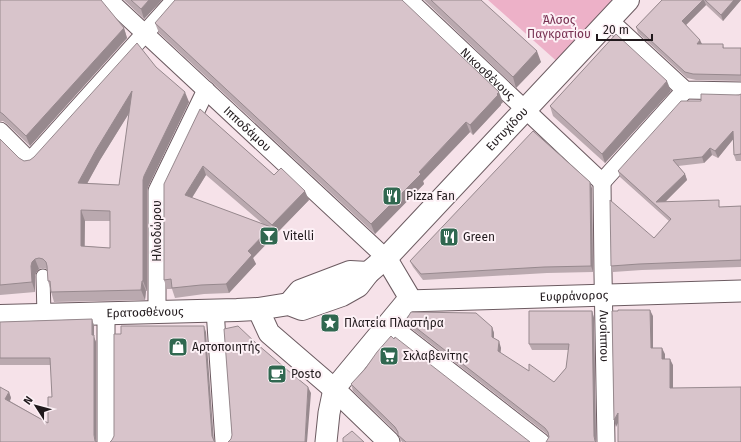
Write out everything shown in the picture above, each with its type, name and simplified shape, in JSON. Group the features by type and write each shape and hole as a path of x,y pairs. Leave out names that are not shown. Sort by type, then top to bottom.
{"main road":[{"name":"Ευτυχίδου","path":"386,258 628,0"},
{"name":"Ερατοσθένους","path":"0,316 258,309 289,304 302,309 342,295 358,286 368,273 386,258"}],"street":[{"name":"Ιπποδάμου","path":"109,0 386,258"},
{"path":"0,132 30,161 175,0"},
{"name":"Νικοσθένους","path":"409,0 602,182"},
{"path":"609,20 685,90 741,91"},
{"name":"Ηλιοδώρου","path":"157,312 157,191 206,90"},
{"path":"602,182 685,90"},
{"name":"Λυσίππου","path":"602,182 606,442"},
{"path":"326,442 329,413 334,389 407,301 408,295 386,258"},
{"path":"43,276 44,315"},
{"name":"Ευφράνορος","path":"407,301 741,291"},
{"path":"258,309 270,333 334,389 389,442"},
{"path":"215,310 224,442"},
{"path":"106,313 106,442"},
{"path":"388,323 541,442"}],"green space":[{"name":"Άλσος Παγκρατίου","path":"488,0 621,0 561,65"}],"building":[{"path":"0,0 101,0 124,28 26,136 0,112"},
{"path":"131,0 149,0 141,9"},
{"path":"175,0 402,0 499,92 497,94 498,95 470,125 466,122 419,172 421,174 371,224 155,23"},
{"path":"431,0 481,0 537,51 513,77"},
{"path":"662,0 703,0 682,21 700,40 697,44 723,44 723,48 741,48 741,75 693,74 685,72 636,27"},
{"path":"705,0 734,0 721,15"},
{"path":"616,34 667,81 602,154 550,106"},
{"path":"137,43 156,67 185,92 143,180 143,281 141,290 51,292 46,262 39,258 32,262 32,282 0,285 0,139 24,161 30,160","holes":["132,91 119,185 78,183 96,150","81,210 110,211 110,248 81,246"]},
{"path":"701,94 741,94 741,154 734,155 733,131 715,151 710,148 702,157 673,160 685,174 656,202 719,200 719,207 741,206 741,260 611,266 610,200 654,238 671,219 618,171 681,101 701,101"},
{"path":"200,109 274,175 281,168 305,191 272,225 203,166 185,195 271,227 248,251 252,255 226,284 172,288 171,279 164,280 164,184"},
{"path":"533,131 590,182 591,266 544,267 421,274 410,261"},
{"path":"650,310 651,348 662,348 662,359 670,359 670,388 741,387 741,442 618,442 618,413 614,420 612,311"},
{"path":"529,311 592,311 594,436 596,442 546,442 549,437 545,428 406,320 411,312 476,313 492,327 492,337 499,341 498,351 529,371 529,364 554,382 566,368 569,344 529,344"},
{"path":"92,319 92,335 94,335 94,435 95,441 97,442 0,442 0,387 9,392 5,399 48,423 48,397 52,397 50,358 0,358 0,322"},
{"path":"121,326 204,326 212,436 215,442 110,442 114,436 114,334 121,334"},
{"path":"238,326 308,387 305,442 228,442 232,435 224,329"},
{"path":"391,336 394,339 395,337 530,442 406,442 398,435 395,427 351,384"},
{"path":"352,431 364,442 343,442 343,438"}],"place":[{"name":"Pizza Fan","path":"392,196"},
{"name":"Vitelli","path":"269,236"},
{"name":"Green","path":"449,237"},
{"name":"Πλατεία Πλαστήρα","path":"330,323"},
{"name":"Αρτοποιητής","path":"178,347"},
{"name":"Σκλαβενίτης","path":"389,356"},
{"name":"Posto","path":"277,374"}]}
